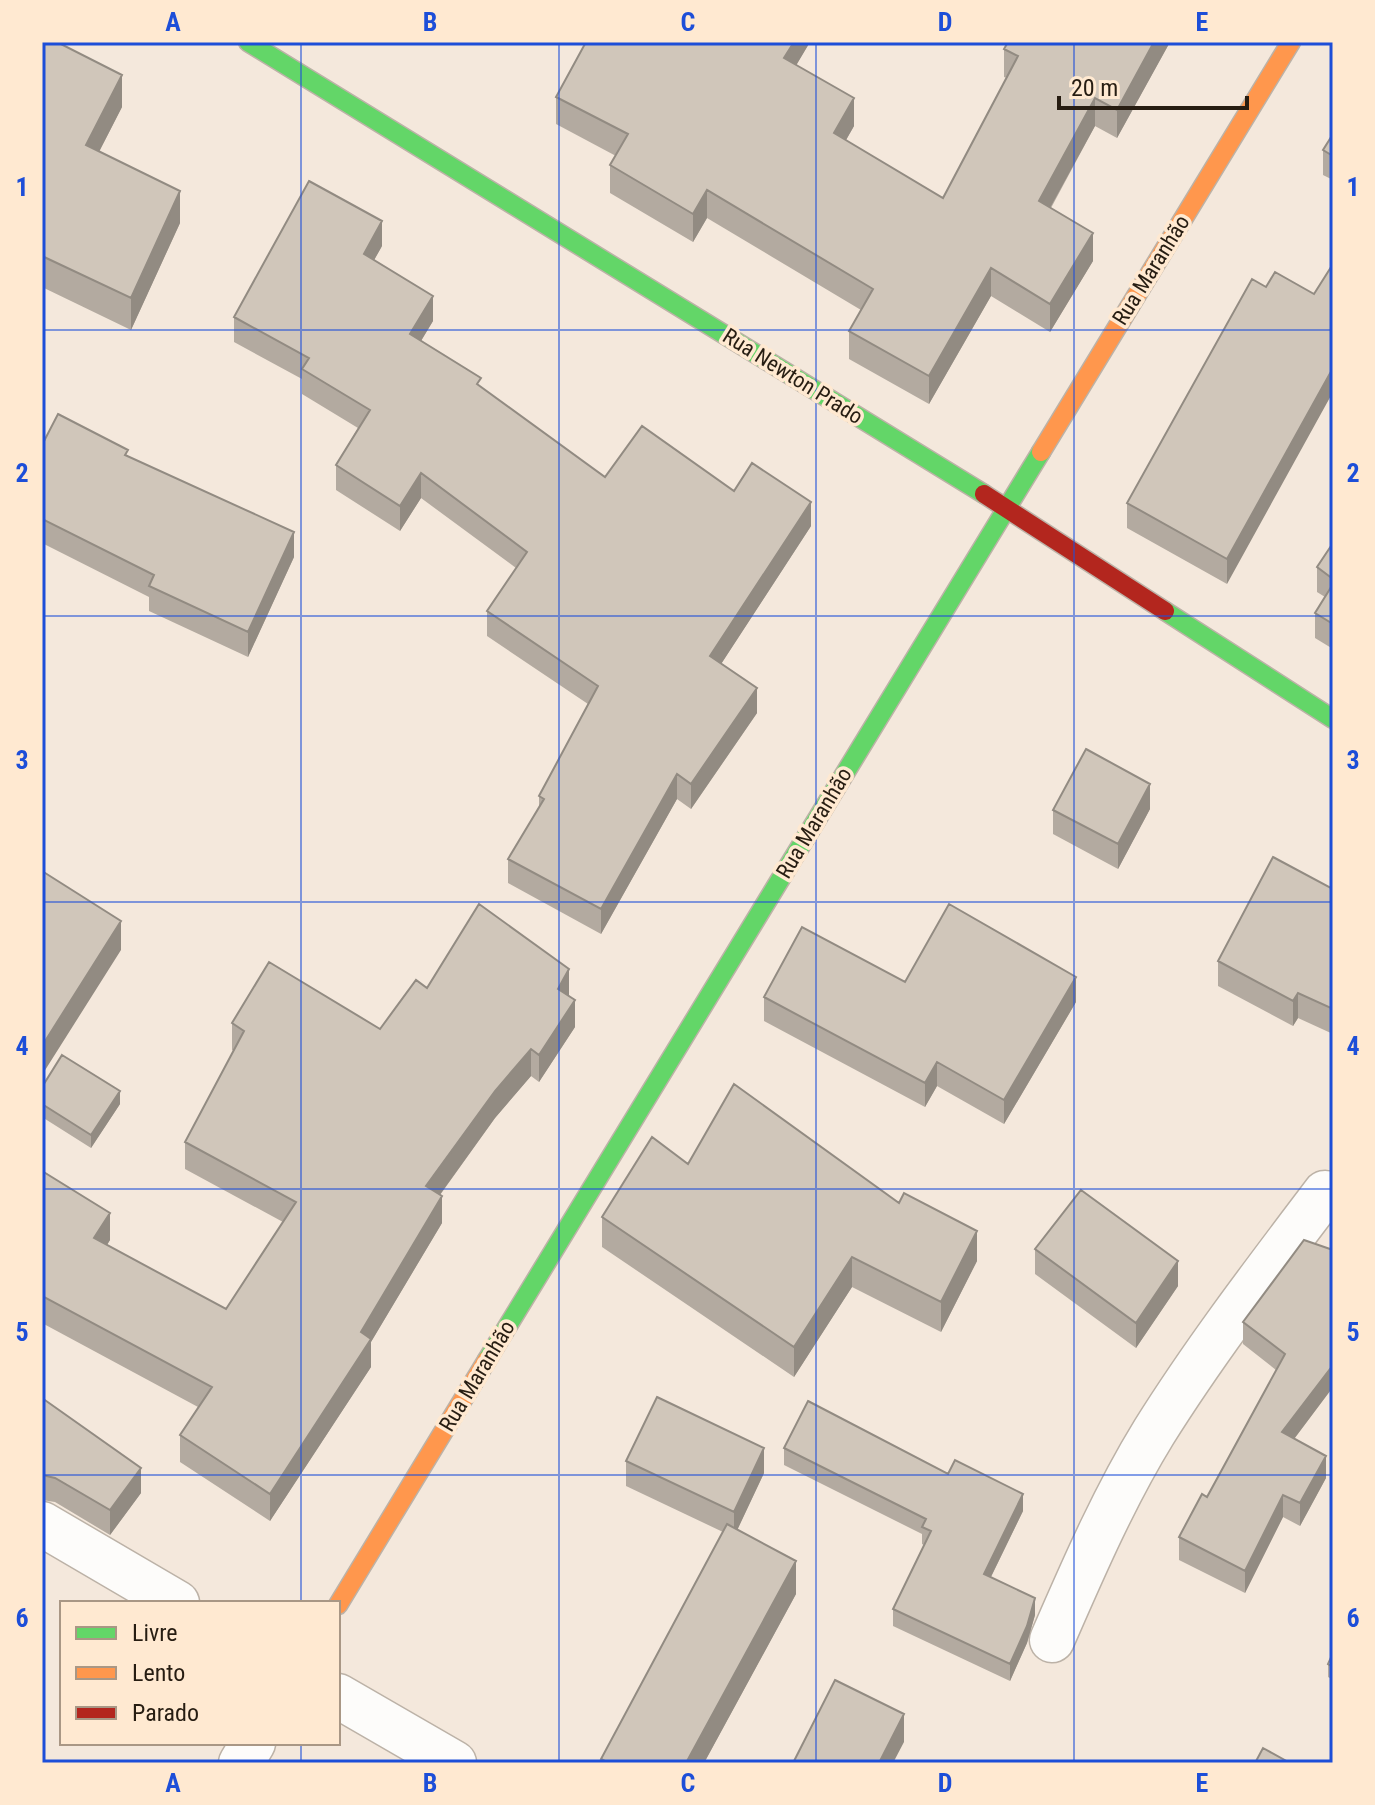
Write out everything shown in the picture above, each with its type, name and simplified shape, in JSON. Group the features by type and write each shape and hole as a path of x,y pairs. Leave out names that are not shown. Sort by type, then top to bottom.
{"street":[{"name":"Rua Newton Prado","path":"248,42 1005,507 1333,719"},
{"name":"Rua Maranhão","path":"340,1602 1291,42"},
{"path":"1052,1640 1090,1552 1153,1434 1219,1333 1325,1193 1333,1197"},
{"path":"42,1524 174,1601"},
{"path":"340,1697 454,1763"},
{"path":"241,1763 252,1745"}],"building":[{"path":"42,42 57,42 122,75 86,145 180,191 131,298 42,256"},
{"path":"586,42 794,42 784,58 854,98 834,133 943,198 1018,56 1004,49 1008,42 1154,42 1117,110 1095,98 1039,201 1093,233 1050,304 991,268 929,376 849,331 873,289 707,190 693,214 610,165 628,134 556,97"},
{"path":"1333,134 1333,156 1323,150"},
{"path":"309,181 382,221 364,254 433,296 410,334 481,378 477,384 605,477 642,426 734,491 752,463 811,502 710,656 757,688 691,784 677,774 601,909 508,859 544,799 539,796 598,686 487,611 527,552 421,473 400,506 336,465 370,410 302,369 309,358 234,317"},
{"path":"1333,264 1333,368 1227,559 1127,503 1252,279 1266,287 1275,272 1314,294"},
{"path":"58,414 128,450 125,455 294,532 248,632 149,586 154,575 42,519 42,445"},
{"path":"1333,543 1333,579 1317,567"},
{"path":"1333,584 1333,624 1315,613"},
{"path":"1086,749 1150,784 1118,844 1053,810"},
{"path":"1273,857 1333,889 1333,1009 1298,993 1293,1001 1218,961"},
{"path":"42,871 121,921 42,1046"},
{"path":"479,904 569,969 558,989 575,1000 539,1055 531,1049 495,1091 426,1186 442,1196 361,1332 371,1339 270,1494 180,1435 212,1387 42,1296 42,1171 110,1213 94,1238 226,1309 296,1202 185,1142 244,1031 232,1023 269,962 380,1029 416,980 427,988"},
{"path":"949,904 1076,977 1004,1100 937,1062 925,1083 764,997 802,927 905,982"},
{"path":"62,1055 120,1091 91,1135 42,1104 42,1087"},
{"path":"734,1084 899,1203 904,1193 977,1231 941,1302 852,1257 794,1347 602,1217 652,1137 688,1164"},
{"path":"1081,1190 1178,1261 1136,1323 1035,1249"},
{"path":"1304,1240 1333,1250 1333,1365 1282,1432 1326,1456 1300,1503 1283,1495 1245,1571 1179,1537 1202,1494 1207,1497 1285,1354 1243,1322"},
{"path":"657,1397 764,1448 734,1512 626,1461"},
{"path":"42,1398 141,1468 110,1510 55,1478 42,1475"},
{"path":"808,1401 948,1474 955,1460 1023,1494 984,1574 1035,1598 1027,1626 1010,1664 893,1609 931,1531 922,1527 926,1519 784,1448"},
{"path":"727,1524 796,1561 686,1763 609,1763 601,1759"},
{"path":"835,1680 904,1714 879,1763 793,1763"},
{"path":"1263,1748 1290,1763 1255,1763"}],"traffic: fast":[{"path":"248,42 984,494"},
{"path":"487,1360 1041,452"},
{"path":"1165,611 1333,719"}],"traffic: slow":[{"path":"1041,452 1291,42"},
{"path":"340,1602 487,1360"}],"traffic: jam":[{"path":"984,494 1165,611"}]}
